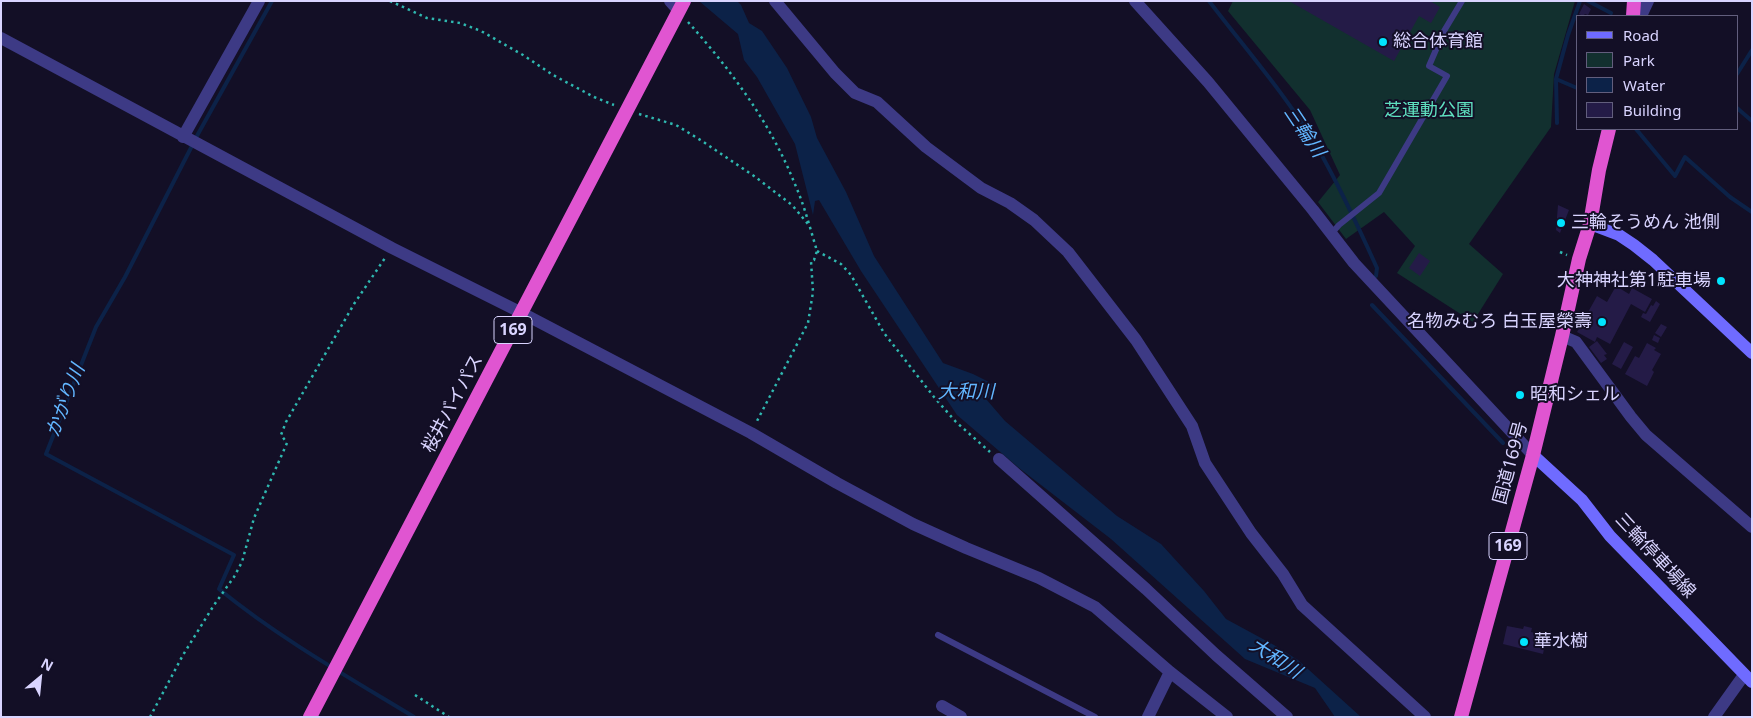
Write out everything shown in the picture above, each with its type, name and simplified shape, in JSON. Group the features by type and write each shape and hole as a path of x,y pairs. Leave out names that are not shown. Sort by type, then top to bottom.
{"highway":[{"path":"1632,15 1634,1"},
{"name":"桜井バイパス","path":"310,717 628,110 678,4"},
{"name":"国道169号","path":"1461,717 1533,455 1579,259 1590,224 1599,170 1609,130"}],"main road":[{"path":"1590,224 1619,235 1653,260 1752,353"},
{"name":"三輪停車場線","path":"1533,455 1582,500 1610,536 1748,679"}],"street":[{"path":"183,137 259,1"},
{"path":"775,1 835,73 855,93 877,102 926,148 981,188 1010,203 1034,220 1068,252 1136,340 1192,426 1205,463 1251,533 1283,574 1302,605 1425,717"},
{"path":"1135,1 1335,229 1354,263 1533,455"},
{"path":"1641,15 1648,1"},
{"path":"1,38 392,248 522,313 751,433 913,524 1039,578 1095,607 1170,672 1227,717"},
{"path":"1562,336 1576,342 1646,435 1752,527"},
{"path":"998,459 1146,589 1216,655 1287,717"},
{"path":"1148,717 1170,672"},
{"path":"1714,717 1748,679"},
{"path":"942,706 961,717"}],"lane":[{"path":"1335,229 1379,193 1447,76 1429,66 1444,31 1462,1"},
{"path":"938,634 1095,717"}],"path":[{"path":"390,1 427,18 460,23 481,31 523,55 553,76 594,97 644,116 676,125 748,171 792,205 809,225"},
{"path":"678,4 751,102 776,145 794,181 817,251 814,260 810,261 814,292 808,323 751,433"},
{"path":"150,717 183,656 242,562 254,518 287,443 281,435 286,422 354,304 392,248"},
{"path":"817,251 841,264 851,275 884,333 934,398 956,422 998,459"},
{"path":"415,695 449,717"}],"green space":[{"name":"芝運動公園","path":"1233,1 1575,1 1554,74 1551,127 1469,244 1503,274 1473,322 1397,273 1415,246 1384,212 1346,239 1318,202 1340,175 1310,110 1228,11"}],"water":[{"name":"大和川","path":"699,1 737,1 741,5 749,23 762,31 787,68 811,117 817,138 846,192 874,256 943,363 993,384 993,397 986,399 1005,421 1117,516 1161,544 1204,591 1226,619 1298,660 1361,717 1335,717 1315,688 1245,659 1111,539 1019,468 957,415 861,271 819,200 815,201 813,215 795,144 757,77 744,60 738,34"}],"building":[{"name":"総合体育館","path":"1289,1 1430,1 1440,7 1431,23 1419,16 1394,61"},
{"path":"1584,4 1591,9 1588,15 1579,14"},
{"path":"1558,205 1569,210 1560,233 1556,230"},
{"path":"1419,253 1430,261 1420,276 1409,268"},
{"name":"名物みむろ 白玉屋榮壽","path":"1616,286 1629,294 1632,288 1652,299 1645,312 1631,304 1610,344 1597,337 1595,342 1577,332 1597,296 1607,302"},
{"path":"1656,301 1660,304 1650,322 1641,317 1643,313 1646,314 1651,305 1653,306"},
{"path":"1661,324 1667,327 1661,337 1655,333"},
{"path":"1654,335 1660,338 1658,343 1652,340"},
{"path":"1597,341 1607,354 1604,355 1607,359 1601,363 1589,347"},
{"path":"1624,342 1633,347 1621,369 1612,364"},
{"path":"1647,343 1656,348 1654,350 1661,354 1652,370 1654,372 1647,386 1625,374 1635,356 1639,358"},
{"name":"華水樹","path":"1507,626 1523,629 1524,626 1532,628 1531,632 1540,634 1539,637 1546,639 1543,654 1503,644"}],"waterway":[{"name":"かがり川","path":"272,1 198,134 125,277 96,327 46,454 234,555 219,589 290,640 414,717"},
{"name":"三輪川","path":"1209,1 1278,90 1316,145 1370,252 1377,268 1376,276"},
{"path":"1557,123 1556,79 1580,1"},
{"path":"1588,1 1611,13"},
{"path":"1738,72 1752,50"},
{"path":"1556,79 1576,88"},
{"path":"1738,109 1752,121"},
{"path":"1637,130 1675,176 1685,157 1730,197 1752,212"},
{"name":"三輪川","path":"1372,305 1503,443"}],"place":[{"name":"総合体育館","path":"1383,42"},
{"name":"三輪そうめん 池側","path":"1561,223"},
{"name":"大神神社第1駐車場","path":"1721,281"},
{"name":"名物みむろ 白玉屋榮壽","path":"1602,322"},
{"name":"昭和シェル","path":"1520,395"},
{"name":"華水樹","path":"1524,642"}]}
